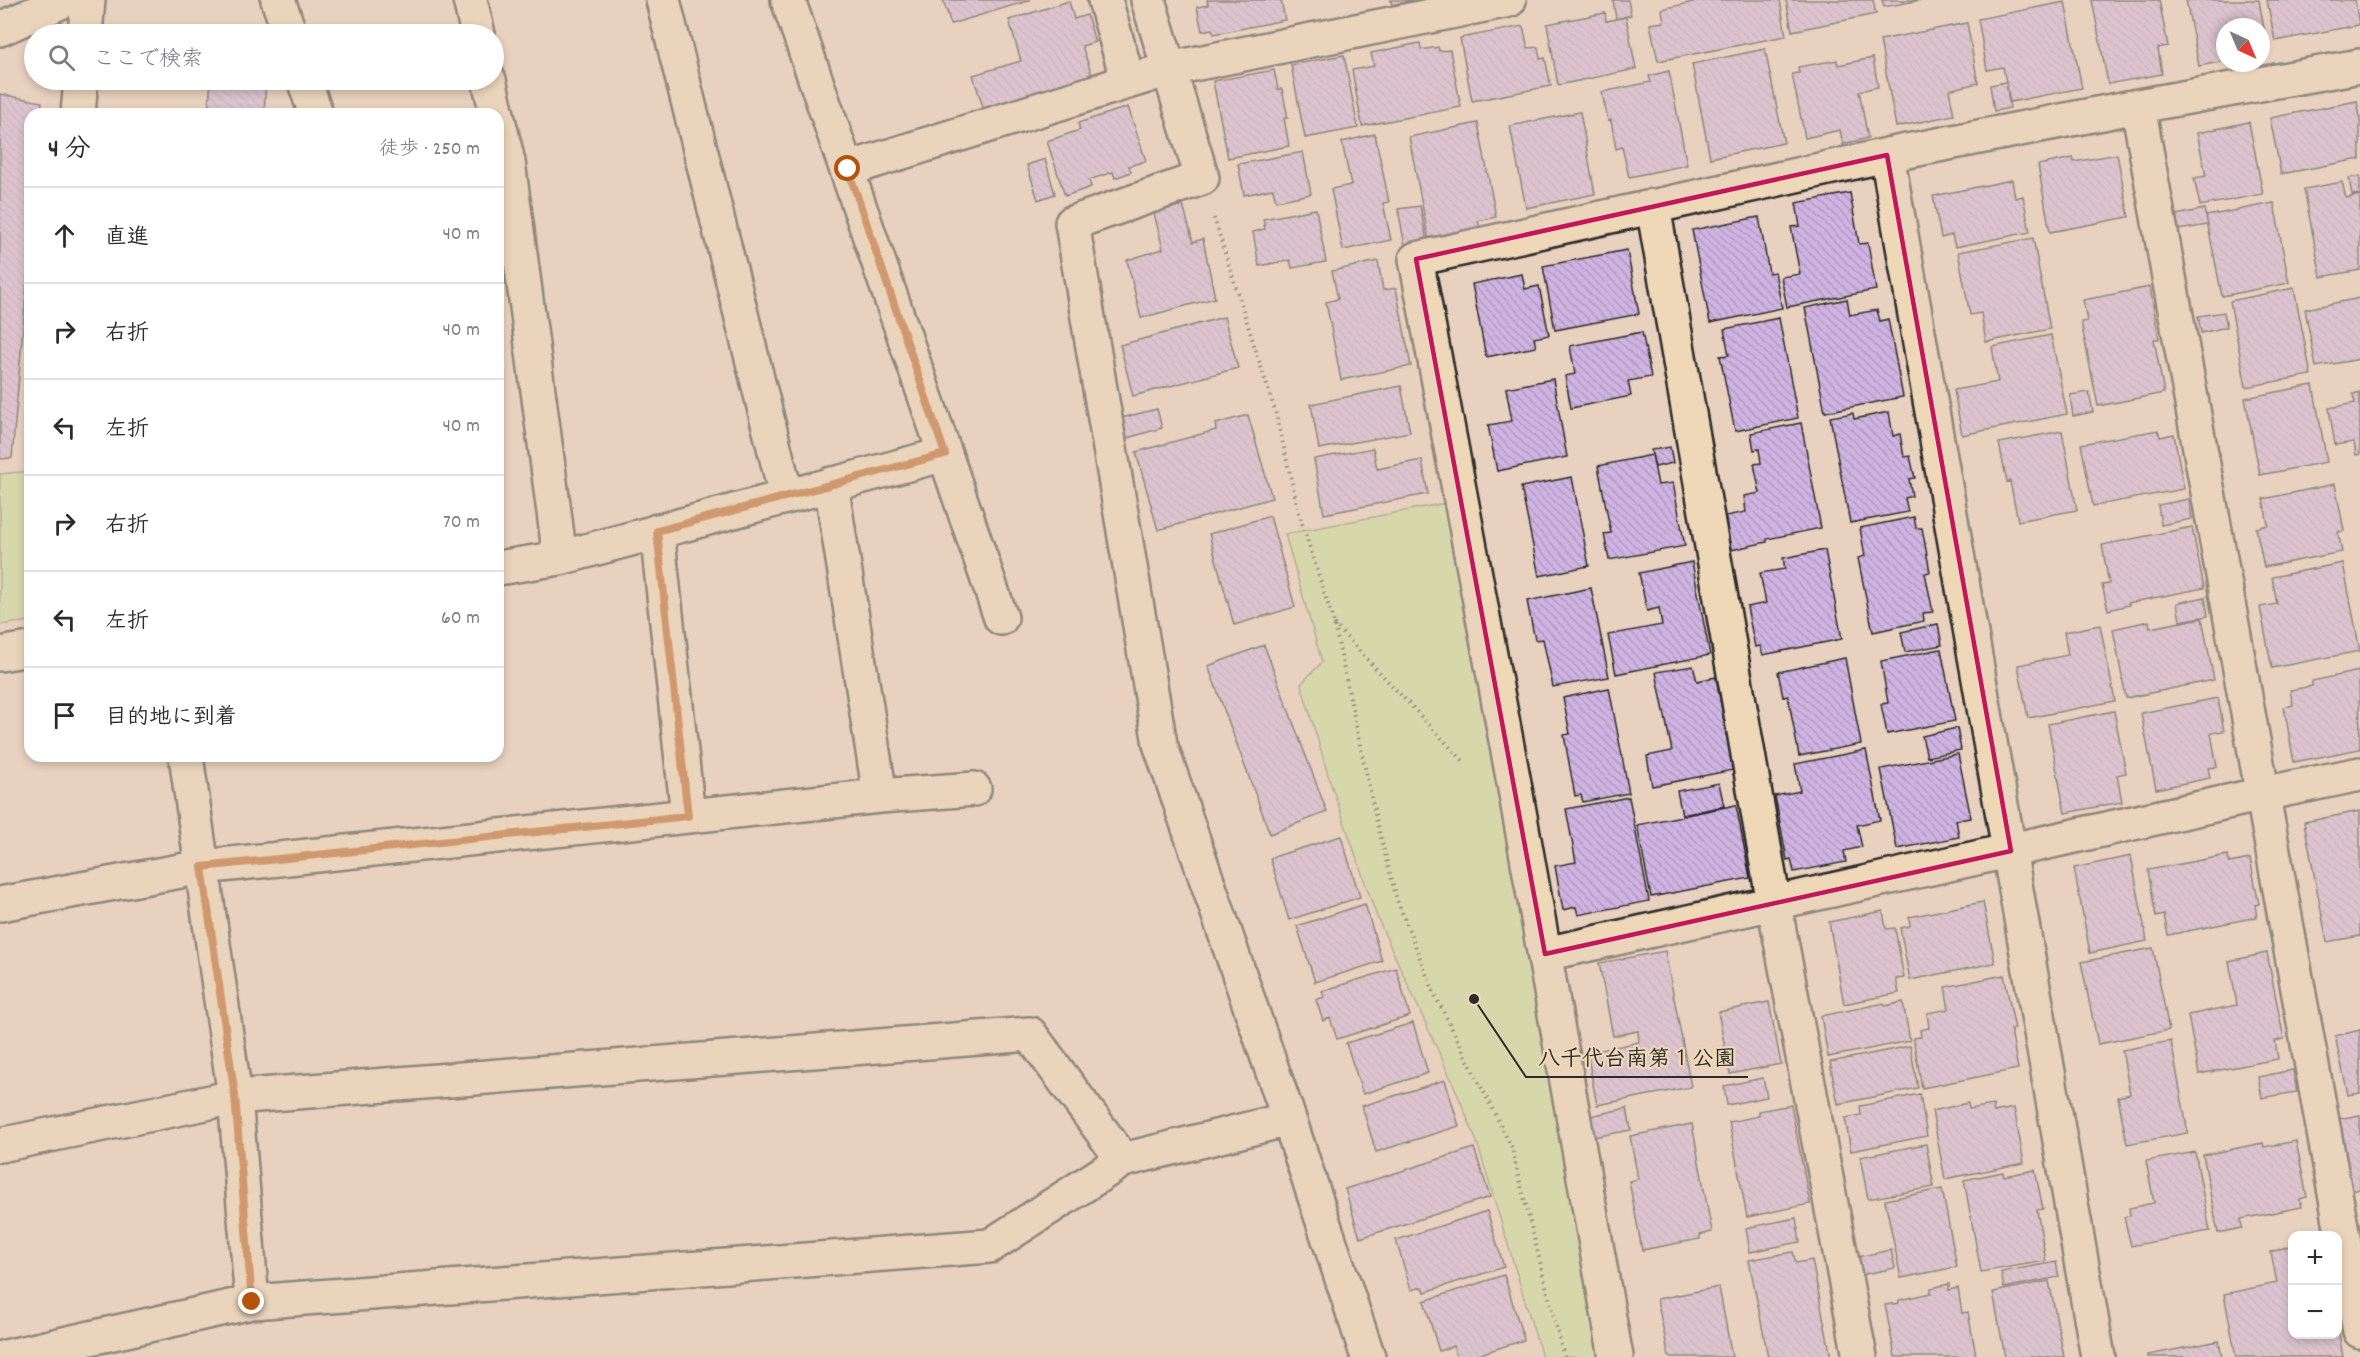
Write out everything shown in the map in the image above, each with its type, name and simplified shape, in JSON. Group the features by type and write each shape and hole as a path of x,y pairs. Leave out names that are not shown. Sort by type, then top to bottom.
{"street":[{"path":"0,29 66,0"},
{"path":"86,24 88,0"},
{"path":"278,0 286,24"},
{"path":"470,0 476,24"},
{"path":"663,0 786,495"},
{"path":"788,0 1001,618"},
{"path":"1105,0 1128,81"},
{"path":"1148,0 1202,178 1072,223 1160,744 1368,1357"},
{"path":"848,169 1169,69 1509,0"},
{"path":"1616,1357 1545,954 1416,259 1887,155 2360,66"},
{"path":"79,108 80,90"},
{"path":"308,90 314,108"},
{"path":"491,90 496,108"},
{"path":"2138,106 2360,1331"},
{"path":"504,145 560,558"},
{"path":"1887,155 2098,1357"},
{"path":"1653,206 1773,903 1860,1357"},
{"path":"504,567 560,558 786,495 945,454"},
{"path":"831,484 880,796"},
{"path":"657,531 688,816"},
{"path":"0,654 24,650"},
{"path":"187,762 235,1096 252,1302"},
{"path":"1545,954 2360,774"},
{"path":"0,904 202,867 880,796 974,789"},
{"path":"0,1145 235,1096 1030,1034 1123,1160"},
{"path":"5,1357 252,1302 990,1246 1123,1160 1289,1119"}],"path":[{"path":"1202,178 1275,414 1300,517 1334,623 1376,819 1397,900 1434,993 1511,1146 1564,1357"},
{"path":"1334,623 1471,770"}],"highlighted area":[{"path":"1887,155 2011,851 1545,954 1416,259"}],"green space":[{"path":"24,472 24,622 0,625 0,474"},
{"path":"1446,503 1598,1357 1542,1357 1476,1139 1377,917 1330,781 1301,684 1322,662 1285,534"}],"building":[{"path":"943,0 1031,0 951,24"},
{"path":"1207,0 1281,0 1285,20 1214,34 1212,29 1202,31 1197,7 1208,5"},
{"path":"1391,0 1413,0 1392,5"},
{"path":"1613,0 1628,0 1631,15 1616,19"},
{"path":"1702,0 1780,0 1786,36 1658,61 1650,24 1664,22 1662,9"},
{"path":"1786,0 1873,0 1876,14 1792,31"},
{"path":"1882,0 1921,0 1884,7"},
{"path":"2092,0 2159,0 2168,46 2158,48 2162,74 2108,84"},
{"path":"2186,0 2259,0 2262,18 2216,18 2216,63 2199,66"},
{"path":"2267,0 2355,0 2359,25 2275,41"},
{"path":"1069,1 1074,19 1087,15 1095,42 1082,46 1092,75 1064,83 1067,92 986,117 973,75 1021,61 1009,20"},
{"path":"2065,2 2082,88 2010,102 2003,67 1987,70 1978,19"},
{"path":"1605,13 1606,21 1626,17 1636,69 1558,85 1547,24"},
{"path":"1967,23 1978,83 1949,90 1954,115 1896,127 1880,40"},
{"path":"1523,26 1528,48 1538,47 1540,59 1545,58 1551,86 1472,101 1460,38"},
{"path":"1420,43 1421,50 1438,47 1439,51 1450,50 1461,107 1362,126 1352,70 1374,66 1371,53"},
{"path":"1765,49 1784,143 1710,158 1692,64"},
{"path":"1344,55 1358,128 1305,138 1291,65"},
{"path":"1873,58 1878,87 1859,91 1868,138 1843,144 1840,130 1805,138 1792,74 1799,73 1798,67 1837,60 1838,65"},
{"path":"1274,70 1278,89 1282,89 1288,118 1284,118 1289,146 1228,158 1213,81"},
{"path":"1669,71 1687,165 1629,177 1622,147 1616,149 1611,120 1608,121 1602,92 1651,82 1649,76"},
{"path":"2006,82 2010,108 1994,111 1990,85"},
{"path":"210,90 265,90 264,108 209,108"},
{"path":"0,94 42,102 42,108 24,108 24,317 12,458 0,459"},
{"path":"2357,101 2360,117 2360,159 2281,174 2270,118"},
{"path":"1128,107 1146,161 1129,166 1131,172 1115,178 1113,172 1089,180 1091,187 1065,196 1047,141 1080,130 1078,123"},
{"path":"1580,112 1595,194 1526,208 1510,126"},
{"path":"2249,122 2263,194 2200,206 2194,178 2206,176 2197,133"},
{"path":"1478,123 1496,217 1478,221 1481,231 1429,241 1409,137"},
{"path":"1375,134 1389,202 1383,203 1391,240 1343,250 1331,189 1351,185 1342,142"},
{"path":"1303,152 1311,194 1276,201 1273,189 1244,195 1238,164"},
{"path":"2117,154 2129,217 2050,232 2038,165 2073,158 2074,162"},
{"path":"1045,159 1055,194 1038,200 1027,165"},
{"path":"2360,176 2360,194 2352,195 2349,178"},
{"path":"2012,180 2015,198 2023,196 2030,232 1955,247 1952,235 1941,238 1933,196"},
{"path":"2342,182 2346,198 2360,195 2360,270 2321,277 2304,189"},
{"path":"1850,193 1859,244 1868,243 1876,290 1787,307 1781,277 1800,274 1791,227 1800,226 1796,203"},
{"path":"2274,203 2289,283 2222,296 2206,216"},
{"path":"1183,205 1193,242 1203,239 1215,298 1141,318 1127,260 1163,249 1154,213"},
{"path":"1420,206 1427,241 1405,246 1398,209"},
{"path":"1316,209 1326,262 1292,268 1290,260 1259,266 1253,232 1265,229 1263,219"},
{"path":"2204,209 2208,225 2179,230 2176,215"},
{"path":"1759,217 1769,273 1775,272 1782,308 1710,323 1692,230"},
{"path":"2033,238 2050,329 1986,342 1981,313 1970,315 1958,252"},
{"path":"1627,250 1639,314 1555,330 1543,266"},
{"path":"1378,261 1383,290 1396,288 1411,366 1341,380 1326,302 1338,299 1332,271"},
{"path":"1522,274 1525,289 1539,286 1549,335 1534,338 1536,347 1486,357 1472,284"},
{"path":"2150,287 2159,339 2154,339 2164,393 2098,406 2081,322 2087,321 2083,300"},
{"path":"2294,288 2311,375 2246,387 2230,301"},
{"path":"2360,298 2360,359 2316,367 2305,309"},
{"path":"1847,299 1850,315 1877,310 1880,321 1888,319 1903,397 1825,412 1805,308"},
{"path":"2224,312 2227,327 2201,333 2198,316"},
{"path":"1224,317 1238,368 1133,396 1120,345"},
{"path":"1779,318 1798,418 1735,431 1720,356 1729,355 1724,329"},
{"path":"1642,332 1651,377 1628,381 1631,396 1571,408 1565,376 1575,374 1570,346"},
{"path":"2051,335 2067,414 1962,435 1954,390 1998,382 1992,347"},
{"path":"1553,379 1567,457 1497,471 1488,425 1512,421 1506,388"},
{"path":"2313,385 2327,462 2260,475 2245,398"},
{"path":"1401,386 1410,432 1319,449 1311,404"},
{"path":"2089,392 2093,412 2073,416 2070,395"},
{"path":"2360,392 2360,454 2356,455 2354,442 2335,445 2329,408 2355,403 2353,394"},
{"path":"1157,409 1162,428 1127,438 1121,418"},
{"path":"1889,412 1893,436 1900,434 1904,457 1910,456 1915,478 1909,479 1912,496 1905,498 1908,512 1850,523 1830,417 1853,413 1854,419"},
{"path":"1248,415 1272,498 1158,530 1136,452 1216,430 1215,424"},
{"path":"1801,423 1821,528 1767,539 1767,542 1731,550 1725,516 1746,512 1744,496 1760,493 1754,464 1761,463 1759,449 1754,450 1751,433"},
{"path":"2158,430 2160,437 2174,434 2184,489 2093,506 2081,444"},
{"path":"2062,431 2077,510 2018,521 1999,443"},
{"path":"1670,447 1673,463 1655,467 1651,450"},
{"path":"1373,448 1377,469 1422,460 1428,494 1324,514 1314,459"},
{"path":"1652,455 1658,485 1673,483 1685,546 1609,560 1604,534 1611,533 1598,466"},
{"path":"1572,477 1589,566 1539,576 1521,487"},
{"path":"2335,484 2344,531 2338,532 2342,552 2264,567 2256,528 2268,525 2263,499"},
{"path":"2189,499 2192,519 2161,525 2158,505"},
{"path":"1270,516 1295,607 1234,625 1209,534"},
{"path":"1914,517 1916,528 1922,528 1930,572 1925,573 1933,612 1923,613 1924,621 1873,632 1858,558 1865,556 1860,528"},
{"path":"2192,527 2204,588 2128,603 2129,605 2108,610 2102,585 2109,584 2102,545"},
{"path":"1825,550 1842,639 1763,655 1760,646 1755,647 1747,607 1766,603 1760,573 1785,569 1783,558"},
{"path":"1692,562 1710,655 1616,674 1608,635 1662,625 1659,608 1647,611 1639,573"},
{"path":"2343,563 2360,651 2272,668 2260,607 2277,604 2272,577"},
{"path":"1591,588 1609,677 1553,687 1543,639 1535,640 1527,601"},
{"path":"2205,597 2208,616 2180,621 2177,603"},
{"path":"2202,618 2214,680 2126,698 2113,629 2149,621 2150,628"},
{"path":"1938,624 1942,645 1905,652 1901,632"},
{"path":"2100,625 2115,701 2028,718 2018,665 2068,655 2064,632"},
{"path":"1264,645 1327,812 1270,834 1208,666"},
{"path":"1941,649 1955,721 1887,734 1881,704 1888,703 1881,661"},
{"path":"1845,658 1861,744 1799,756 1788,696 1783,697 1778,672"},
{"path":"1693,666 1697,681 1716,677 1733,770 1652,786 1647,756 1672,751 1656,672"},
{"path":"2359,671 2360,749 2294,762 2284,707 2293,705 2290,690 2312,686 2312,681"},
{"path":"1609,688 1629,793 1583,802 1581,795 1575,796 1564,735 1570,734 1563,698"},
{"path":"2218,698 2224,731 2211,733 2217,767 2208,768 2210,778 2156,789 2141,713"},
{"path":"2114,711 2126,773 2117,775 2122,802 2065,813 2048,724"},
{"path":"1957,728 1961,750 1927,757 1922,736"},
{"path":"1866,750 1880,820 1857,825 1862,847 1844,851 1846,862 1794,872 1791,859 1787,860 1775,796 1800,791 1795,764"},
{"path":"1958,754 1971,818 1956,820 1959,837 1897,849 1881,769"},
{"path":"1719,783 1724,806 1682,815 1677,791"},
{"path":"1629,797 1649,901 1578,915 1576,907 1563,910 1555,866 1576,862 1566,809"},
{"path":"1736,805 1750,878 1651,897 1637,825"},
{"path":"2360,811 2360,936 2327,942 2304,822"},
{"path":"1341,836 1360,897 1289,920 1270,858"},
{"path":"2228,855 2229,863 2250,859 2259,904 2255,905 2257,917 2168,935 2164,915 2156,917 2148,870"},
{"path":"2131,856 2147,941 2090,953 2074,868"},
{"path":"1983,902 1995,963 1910,980 1900,928 1910,926 1909,917"},
{"path":"1365,904 1382,961 1315,982 1297,926"},
{"path":"1883,911 1886,929 1895,928 1904,978 1896,979 1899,993 1844,1004 1829,922"},
{"path":"2153,948 2169,1030 2098,1044 2081,962"},
{"path":"1665,951 1691,1087 1597,1105 1587,1053 1639,1042 1638,1031 1613,1036 1599,963"},
{"path":"2267,953 2284,1039 2275,1041 2278,1059 2199,1074 2188,1015 2237,1005 2229,961"},
{"path":"1396,968 1410,1016 1337,1039 1330,1018 1323,1021 1316,1000 1324,997 1322,991"},
{"path":"2004,975 2015,1029 2011,1030 2018,1069 1922,1088 1913,1038 1921,1037 1920,1030 1929,1028 1927,1013 1949,1009 1945,987"},
{"path":"1769,1002 1781,1064 1730,1074 1718,1012"},
{"path":"1903,1002 1910,1041 1828,1057 1821,1016 1884,1003 1885,1006"},
{"path":"1413,1023 1428,1073 1363,1094 1346,1043"},
{"path":"2360,1030 2360,1093 2348,1095 2335,1036"},
{"path":"2171,1041 2188,1133 2127,1144 2118,1097 2130,1094 2122,1050"},
{"path":"1910,1046 1918,1088 1838,1104 1830,1062"},
{"path":"2293,1070 2297,1092 2262,1098 2258,1077"},
{"path":"1763,1078 1767,1097 1727,1105 1724,1086"},
{"path":"1445,1080 1459,1126 1376,1152 1362,1106"},
{"path":"1920,1094 1927,1136 1851,1151 1845,1118 1861,1115 1860,1106"},
{"path":"1968,1103 1969,1109 1993,1105 1994,1112 2014,1108 2024,1163 1945,1179 1932,1111"},
{"path":"1791,1105 1810,1204 1747,1217 1729,1122 1759,1116 1758,1111"},
{"path":"1627,1108 1631,1130 1594,1137 1590,1116"},
{"path":"2360,1115 2360,1189 2352,1191 2338,1119"},
{"path":"1692,1124 1712,1232 1700,1235 1700,1239 1642,1250 1629,1181 1638,1179 1630,1136"},
{"path":"2296,1141 2307,1197 2300,1199 2302,1207 2241,1219 2242,1228 2218,1233 2203,1155 2263,1143 2264,1147"},
{"path":"1926,1144 1934,1187 1868,1199 1860,1157"},
{"path":"1474,1148 1490,1197 1360,1238 1345,1189"},
{"path":"2195,1152 2210,1231 2131,1246 2124,1217 2130,1216 2129,1208 2154,1203 2146,1161"},
{"path":"2035,1170 2043,1209 2037,1210 2046,1261 1981,1272 1964,1180 2003,1172 2004,1176"},
{"path":"1942,1189 1957,1267 1901,1278 1885,1200"},
{"path":"1487,1211 1504,1267 1425,1292 1423,1287 1411,1290 1396,1240"},
{"path":"1796,1218 1800,1242 1750,1252 1746,1228"},
{"path":"2288,1246 2288,1339 2340,1339 2343,1357 2236,1357 2224,1294 2277,1283 2271,1252"},
{"path":"1891,1250 1895,1268 1860,1275 1857,1257"},
{"path":"1793,1252 1796,1263 1812,1260 1831,1357 1768,1357 1749,1260"},
{"path":"2056,1262 2059,1277 2004,1288 2001,1272"},
{"path":"1504,1275 1524,1340 1471,1357 1457,1357 1453,1346 1439,1351 1424,1301"},
{"path":"2049,1281 2064,1357 2005,1357 1993,1292"},
{"path":"1949,1284 1949,1290 1958,1288 1962,1313 1968,1312 1976,1355 1971,1357 1895,1357 1885,1305 1931,1293 1931,1288"},
{"path":"1719,1287 1732,1357 1669,1357 1657,1299"},
{"path":"2219,1341 2222,1357 2148,1357 2148,1355"}],"place":[{"name":"八千代台南第１公園","path":"1474,999"}],"route":[{"path":"252,1302 235,1096 202,867 688,816 657,531 945,454 848,169"}]}
